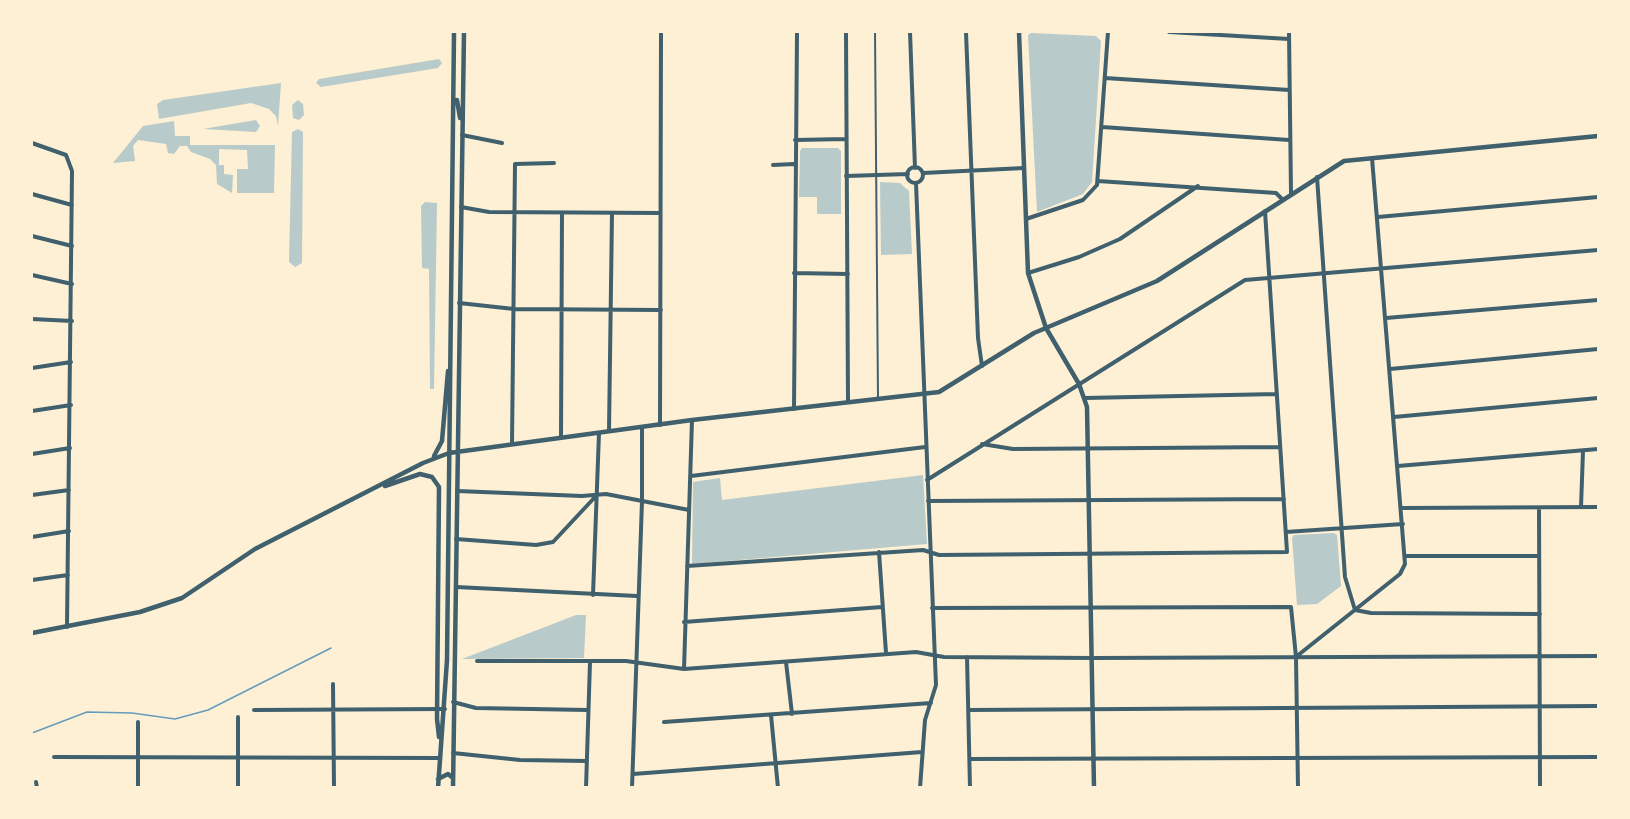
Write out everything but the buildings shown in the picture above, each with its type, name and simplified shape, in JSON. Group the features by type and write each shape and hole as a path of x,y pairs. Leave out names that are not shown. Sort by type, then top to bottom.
{"street":[{"path":"438,788 440,741 445,710 454,32"},
{"path":"453,788 464,32"},
{"path":"660,424 661,32"},
{"path":"794,409 796,32"},
{"path":"846,32 848,402"},
{"path":"910,32 915,168"},
{"path":"966,32 978,338 982,366"},
{"path":"1019,32 1028,273 1046,328 1085,398 1093,658 1094,788"},
{"path":"1026,219 1083,200 1094,191 1098,181 1108,32"},
{"path":"1168,32 1289,39"},
{"path":"1289,32 1288,140 1291,193"},
{"path":"1105,78 1289,90"},
{"path":"454,89 462,120 462,115"},
{"path":"1102,127 1288,140"},
{"path":"462,135 502,143"},
{"path":"32,633 140,612 182,598 255,549 433,458 449,453 692,420 924,394 946,389 1026,337 1157,281 1344,161 1599,136"},
{"path":"795,141 846,139"},
{"path":"32,143 66,155 72,171 67,627"},
{"path":"1296,657 1404,569 1398,466 1372,158"},
{"path":"512,443 515,164 554,163"},
{"path":"773,165 794,164"},
{"path":"846,176 908,174 915,168"},
{"path":"915,168 923,173 1024,168"},
{"path":"916,183 921,181 923,173"},
{"path":"908,174 909,179 916,183"},
{"path":"1317,177 1341,528 1346,584 1355,610"},
{"path":"1098,181 1276,193 1282,200"},
{"path":"916,183 935,655 935,690 925,720 920,788"},
{"path":"1028,273 1079,257 1120,239 1198,186"},
{"path":"32,194 72,206"},
{"path":"1378,217 1599,197"},
{"path":"460,207 489,213 660,213"},
{"path":"687,566 923,550 939,555 1287,552 1265,211"},
{"path":"561,437 562,213"},
{"path":"609,431 612,213"},
{"path":"32,236 72,246"},
{"path":"927,480 1245,280 1269,276 1599,250"},
{"path":"794,273 848,274"},
{"path":"32,275 72,284"},
{"path":"1386,318 1599,300"},
{"path":"459,303 514,309 661,310"},
{"path":"32,319 72,321"},
{"path":"1390,369 1599,349"},
{"path":"433,458 442,441 444,397 451,361"},
{"path":"32,368 71,362"},
{"path":"1085,398 1277,394"},
{"path":"1394,417 1599,398"},
{"path":"32,411 70,405"},
{"path":"684,669 692,420"},
{"path":"632,788 642,501 642,427"},
{"path":"593,595 599,433"},
{"path":"982,444 1000,449 1280,447"},
{"path":"691,476 925,447"},
{"path":"32,454 70,448"},
{"path":"1398,466 1599,449"},
{"path":"1581,507 1583,451"},
{"path":"372,490 414,475 432,477 441,494 437,709 440,741"},
{"path":"32,495 69,489"},
{"path":"457,491 614,495 689,510"},
{"path":"456,539 536,545 553,542 597,495"},
{"path":"928,501 1284,499"},
{"path":"1539,507 1540,788"},
{"path":"1401,508 1599,507"},
{"path":"1286,532 1402,524"},
{"path":"32,537 69,531"},
{"path":"440,548 448,536"},
{"path":"879,552 886,653"},
{"path":"1405,556 1539,556"},
{"path":"32,580 68,575"},
{"path":"456,587 637,596"},
{"path":"439,606 447,597"},
{"path":"684,622 882,607"},
{"path":"932,608 1291,607 1296,657 1298,788"},
{"path":"1355,610 1371,613 1540,614"},
{"path":"477,661 636,662 684,669 916,652 967,657 1093,658 1599,656"},
{"path":"967,657 969,788"},
{"path":"586,788 590,662"},
{"path":"786,662 792,714"},
{"path":"333,684 333,788"},
{"path":"453,702 476,708 588,710"},
{"path":"664,722 931,703"},
{"path":"969,710 1599,706"},
{"path":"254,710 333,708 445,710"},
{"path":"771,716 778,788"},
{"path":"238,717 238,788"},
{"path":"138,722 138,788"},
{"path":"453,753 520,760 587,761"},
{"path":"632,774 922,753"},
{"path":"54,757 439,758"},
{"path":"970,759 1599,757"},
{"path":"438,778 446,774 453,778"}],"lane":[{"path":"875,32 878,399"}],"shaded area":[{"path":"1031,33 1096,36 1101,41 1092,182 1083,194 1037,212 1028,35"},
{"path":"439,59 442,63 438,68 321,87 316,83 319,79"},
{"path":"281,83 278,126 276,116 269,109 251,103 159,119 157,104 163,100"},
{"path":"298,100 303,104 304,115 299,120 293,118 292,105"},
{"path":"256,120 260,126 256,132 203,129"},
{"path":"174,121 175,136 190,136 190,145 275,145 274,193 237,193 237,169 248,169 247,150 219,149 219,165 224,165 224,174 233,175 232,193 217,184 216,165 210,159 191,152 187,146 180,146 174,154 168,153 166,144 138,140 133,146 135,161 113,163 143,126"},
{"path":"298,129 303,132 302,263 295,267 289,262 292,132"},
{"path":"802,148 838,148 841,151 841,214 817,214 817,197 799,197 800,151"},
{"path":"880,182 900,183 909,191 912,254 881,255"},
{"path":"425,202 437,203 434,389 430,389 429,269 422,268 421,206"},
{"path":"923,475 927,544 692,564 693,482 720,478 722,500"},
{"path":"1334,533 1337,535 1341,586 1317,604 1297,605 1292,538 1294,535"},
{"path":"576,615 586,615 584,658 462,659"}],"waterway":[{"path":"32,733 87,712 132,713 175,719 208,710 331,648"}]}
